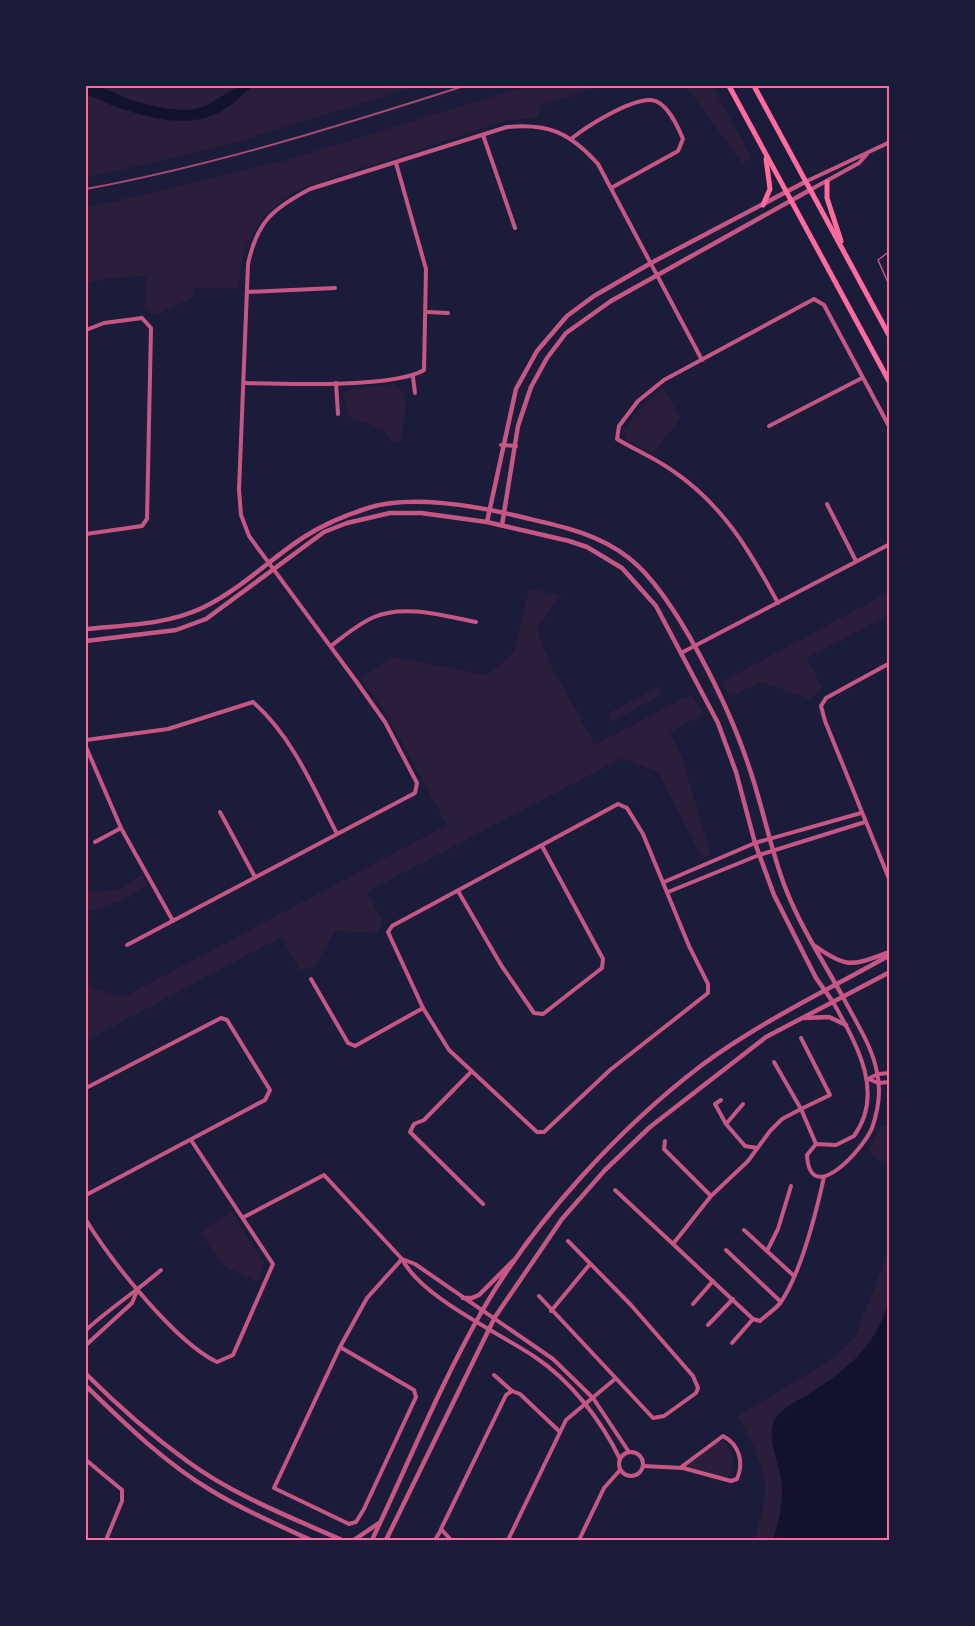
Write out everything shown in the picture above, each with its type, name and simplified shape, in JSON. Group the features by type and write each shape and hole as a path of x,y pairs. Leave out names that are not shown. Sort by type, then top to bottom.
{"main road":[{"path":"729,86 890,383"},
{"path":"754,86 890,337"},
{"path":"763,205 770,189 765,151"},
{"path":"826,182 827,198 848,260"}],"street":[{"path":"571,139 593,121 621,109 651,100 662,105 678,126 683,139 678,151 611,188"},
{"path":"127,945 415,793 417,783 384,722 331,646 268,564 249,536 241,515 239,489 247,292 254,238 273,212 310,189 507,127 529,125 562,133 598,164 702,360"},
{"path":"483,135 515,228"},
{"path":"486,522 501,445 516,389 537,351 567,316 594,296 651,263 856,156 867,154 890,142"},
{"path":"502,525 518,426 531,387 547,358 566,333 588,315 859,163 867,154"},
{"path":"245,383 336,383 413,377 424,370 427,312 426,269 422,248 396,163"},
{"path":"247,292 335,288"},
{"path":"778,603 752,554 716,506 672,470 617,439 620,426 638,401 664,380 814,298 824,305 890,428"},
{"path":"427,312 448,313"},
{"path":"86,330 104,323 142,318 151,328 147,519 142,526 86,534"},
{"path":"413,377 415,393"},
{"path":"769,426 862,378"},
{"path":"336,383 338,414"},
{"path":"501,445 516,446"},
{"path":"86,629 174,619 216,601 304,537 332,521 372,507 410,502 490,510 593,535 630,558 668,600 730,717 746,758 786,890 837,985 869,1049 878,1074 878,1102 869,1133 834,1174 824,1177 814,1174 808,1164 807,1155 816,1144"},
{"path":"421,513 422,503"},
{"path":"827,504 856,561"},
{"path":"86,641 176,630 206,619 324,532 390,513 421,513 502,525 587,547 622,568 656,606 718,723 736,772 759,855 793,937 846,1025 868,1079 865,1110 854,1136 836,1144 816,1144"},
{"path":"681,653 890,544"},
{"path":"331,646 375,617 394,613 429,613 476,622"},
{"path":"890,663 826,698 821,706 861,813 890,881"},
{"path":"86,740 168,729 253,702 281,735 303,768 337,834"},
{"path":"86,747 121,828 173,921"},
{"path":"618,804 627,808 643,834 689,946 708,984 708,993 637,1047 544,1132 537,1132 471,1073 449,1050 423,1008 388,932 392,926 542,846 618,804"},
{"path":"220,812 255,877"},
{"path":"664,882 755,843 770,841 861,813"},
{"path":"668,892 772,850 865,822"},
{"path":"95,842 121,828"},
{"path":"458,891 501,965 534,1013 543,1014 602,968 603,959 542,846"},
{"path":"813,944 844,964 854,964 890,954"},
{"path":"372,1540 477,1321 521,1253 581,1178 640,1116 700,1066 747,1034 890,954"},
{"path":"388,1539 495,1317 562,1219 605,1170 650,1127 766,1037 890,972"},
{"path":"311,979 348,1043 355,1046 423,1008"},
{"path":"801,1018 829,1017 846,1025"},
{"path":"86,1088 216,1020 227,1020 269,1086 270,1093 265,1100 86,1196"},
{"path":"673,1244 711,1196 736,1175 782,1119 830,1095 801,1038"},
{"path":"774,1062 801,1109 816,1144"},
{"path":"471,1073 410,1132 483,1203"},
{"path":"868,1079 878,1074 890,1073"},
{"path":"868,1079 878,1083 890,1082"},
{"path":"721,1100 716,1104 726,1124 745,1146 758,1148"},
{"path":"726,1124 743,1104"},
{"path":"86,1220 101,1246 137,1290 178,1332 212,1360 217,1362 233,1355 273,1264 191,1140"},
{"path":"665,1140 663,1145 667,1153 711,1196"},
{"path":"244,1217 324,1175 402,1259 408,1272 439,1296 537,1358 585,1404 620,1459 620,1470 604,1488 579,1540"},
{"path":"615,1190 753,1319 760,1321 781,1302 793,1275 814,1222 824,1177"},
{"path":"767,1251 778,1228 791,1186"},
{"path":"744,1230 793,1275"},
{"path":"538,1296 653,1418 664,1416 696,1393 699,1388 693,1376 664,1342 568,1241"},
{"path":"726,1250 781,1302"},
{"path":"463,1298 479,1295 521,1253"},
{"path":"402,1259 415,1264 553,1359 593,1398 629,1452 640,1455 643,1466"},
{"path":"340,1347 414,1390 416,1397 364,1509 356,1522 349,1524 274,1488 340,1347 367,1298 402,1259"},
{"path":"551,1311 590,1264"},
{"path":"86,1330 124,1296 137,1290 161,1270"},
{"path":"693,1304 713,1281"},
{"path":"86,1345 132,1303 137,1290"},
{"path":"708,1325 733,1299"},
{"path":"732,1343 753,1319"},
{"path":"86,1374 140,1424 188,1462 281,1513 342,1540"},
{"path":"494,1375 512,1391 520,1394 559,1431"},
{"path":"508,1540 566,1420 615,1379"},
{"path":"86,1386 133,1432 213,1492 311,1540"},
{"path":"435,1540 506,1395 512,1391"},
{"path":"643,1466 680,1468 731,1481 737,1479 740,1473 741,1456 730,1440 723,1436 680,1468"},
{"path":"620,1459 629,1452"},
{"path":"86,1460 122,1490 122,1501 106,1540"},
{"path":"620,1470 631,1476 638,1473 643,1466"},
{"path":"354,1540 381,1521"},
{"path":"441,1529 451,1540"}],"lane":[{"path":"890,251 878,260 890,287"}],"shaded area":[{"path":"86,86 103,88 149,105 183,110 204,107 234,89 253,86 231,105 215,114 187,121 159,119 116,107 86,95"},
{"path":"96,86 418,86 231,144 86,178 86,91"},
{"path":"526,86 600,86 540,106 539,118 508,120 299,189 273,208 255,230 243,257 239,288 194,288 192,298 156,315 144,309 146,277 98,280 86,285 86,208 287,160"},
{"path":"686,86 712,86 752,158 742,163"},
{"path":"392,384 399,387 403,393 406,408 400,441 393,444 384,430 350,417 343,397 348,390"},
{"path":"664,388 680,418 654,453 626,440 624,431 641,407"},
{"path":"529,589 561,595 536,629 552,667 595,745 692,695 704,713 670,733 682,757 711,855 702,858 658,772 622,758 367,892 383,922 377,933 336,931 314,967 300,970 281,937 86,1041 86,977 91,988 124,997 447,825 388,717 361,678 394,657 487,675 514,653"},
{"path":"889,592 889,615 807,658 822,688 811,700 761,682 730,697 722,682"},
{"path":"658,687 662,694 613,721 609,718 609,713"},
{"path":"142,875 148,886 118,902 89,911 86,920 86,892 117,890"},
{"path":"882,1125 889,1127 889,1167 868,1152"},
{"path":"231,1211 264,1263 258,1282 222,1265 200,1232"},
{"path":"889,1250 889,1540 755,1540 765,1495 765,1484 757,1454 738,1416 831,1360 855,1337"},
{"path":"889,1301 889,1540 773,1540 780,1514 782,1493 772,1435 775,1419 785,1408 835,1376 858,1356 876,1332"},
{"path":"717,1440 726,1443 734,1460 730,1475 724,1479 680,1468"}],"railway":[{"path":"86,189 229,156 323,130 464,86"}]}
